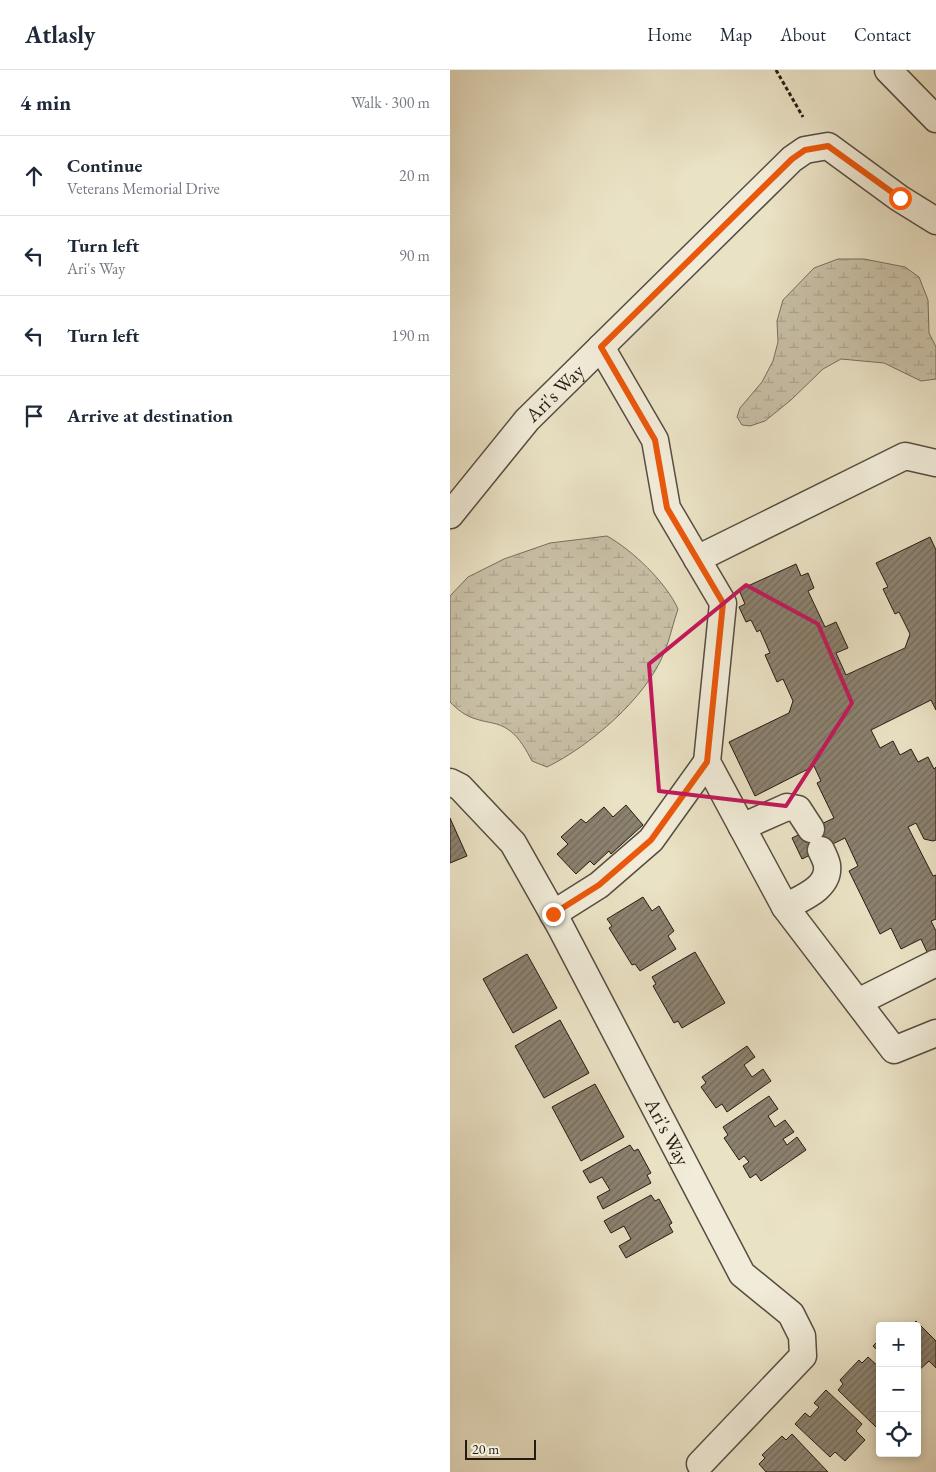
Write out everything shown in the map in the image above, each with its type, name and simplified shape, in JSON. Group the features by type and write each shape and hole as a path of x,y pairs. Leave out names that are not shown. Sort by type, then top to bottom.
{"street":[{"path":"888,70 936,120"},
{"name":"Ari's Way","path":"450,515 527,420 792,159 805,150 828,146 900,198 936,221"},
{"path":"553,914 599,885 651,840 707,762 723,603 667,508 655,440 601,347"},
{"path":"697,559 905,456 936,464"},
{"path":"707,762 785,907 894,1050 936,1033"},
{"name":"Ari's Way","path":"450,782 460,787 513,843 553,914 742,1274 791,1314 802,1336 803,1356 700,1464"},
{"path":"742,827 787,807 798,809 816,839 826,864 826,876 818,888 785,907"},
{"path":"858,1002 936,963"}],"path":[{"path":"776,70 803,117"}],"highlighted area":[{"path":"746,585 818,624 852,703 786,806 659,791 649,664"}],"green space":[{"path":"838,259 864,259 905,267 919,277 928,300 929,333 936,347 936,379 921,381 884,363 841,359 823,369 791,400 765,421 750,426 742,425 737,417 740,408 762,382 773,361 778,342 777,321 783,300 814,268"},
{"path":"607,536 637,558 657,578 678,609 664,653 656,670 644,687 615,719 598,734 564,758 547,767 532,761 520,740 509,730 501,725 468,716 450,702 450,596 468,577 504,559 550,543"}],"building":[{"path":"930,537 936,550 936,710 931,700 871,730 880,748 893,741 900,755 911,749 918,762 928,757 934,769 936,767 936,840 924,839 916,823 908,827 933,876 936,875 936,919 931,921 936,931 936,950 928,954 921,939 901,949 891,928 880,934 849,871 858,866 845,838 802,859 792,838 834,818 817,783 821,781 814,766 755,796 729,742 789,713 793,701 783,679 777,682 765,655 770,653 760,630 757,632 751,620 746,622 739,607 745,604 739,590 796,564 801,576 808,573 814,588 808,591 825,627 836,622 848,648 836,653 846,675 905,648 910,634 899,612 895,614 883,589 888,587 876,563"},
{"path":"626,805 643,825 611,854 609,851 594,865 590,861 576,874 557,854 568,844 561,837 581,819 586,823 604,807 613,817"},
{"path":"450,818 467,856 450,863"},
{"path":"643,897 652,911 659,906 674,931 668,936 676,949 640,971 635,964 632,965 609,928 612,926 607,919"},
{"path":"695,952 725,1003 682,1028 678,1021 674,1023 653,986 656,984 652,977"},
{"path":"527,954 557,1008 513,1033 483,979"},
{"path":"560,1020 589,1073 544,1098 515,1046"},
{"path":"747,1046 755,1057 744,1065 752,1077 763,1069 771,1081 727,1112 722,1104 716,1108 701,1087 706,1083 702,1077"},
{"path":"595,1084 624,1137 581,1161 552,1107"},
{"path":"769,1096 778,1109 768,1116 775,1127 785,1120 794,1132 783,1139 787,1145 797,1137 806,1150 761,1181 756,1174 750,1178 743,1166 749,1162 744,1156 739,1160 724,1138 728,1135 723,1127"},
{"path":"630,1145 634,1151 638,1149 651,1173 647,1175 651,1183 603,1209 597,1197 610,1190 602,1177 590,1183 583,1171"},
{"path":"651,1195 655,1201 659,1199 672,1223 669,1225 673,1232 626,1258 619,1246 631,1239 624,1226 611,1233 604,1221"},
{"path":"921,1326 936,1341 936,1368 929,1361 921,1368"},
{"path":"868,1357 876,1364 876,1427 838,1390 843,1384 840,1380 859,1360 862,1363"},
{"path":"826,1390 862,1424 856,1431 865,1440 845,1461 835,1452 830,1457 795,1424 805,1413 810,1417 819,1407 814,1403"},
{"path":"792,1434 828,1472 766,1472 759,1464 765,1458 762,1455 782,1436 786,1440"}],"route":[{"path":"553,914 599,885 651,840 707,762 723,603 667,508 655,440 601,347 792,159 805,150 828,146 900,198"}]}
